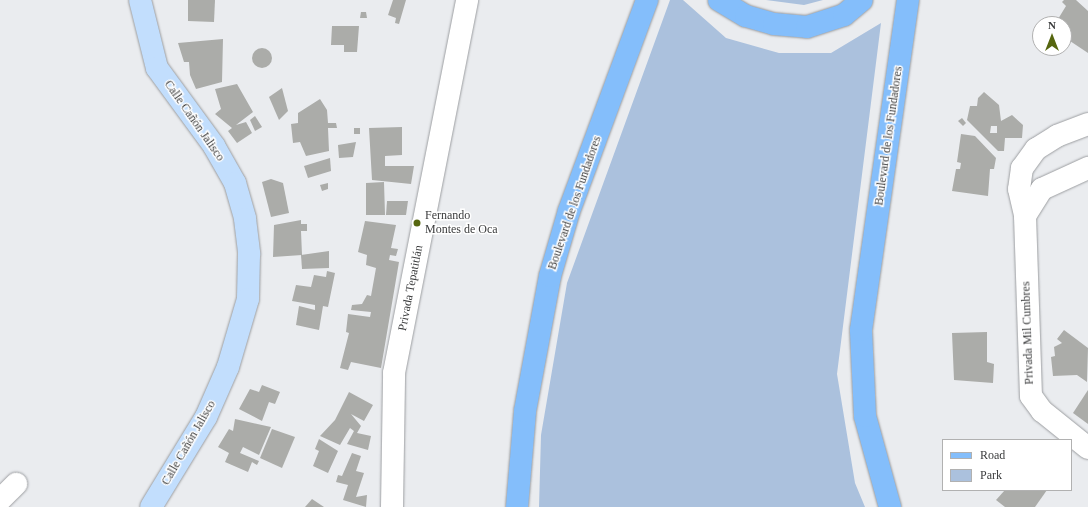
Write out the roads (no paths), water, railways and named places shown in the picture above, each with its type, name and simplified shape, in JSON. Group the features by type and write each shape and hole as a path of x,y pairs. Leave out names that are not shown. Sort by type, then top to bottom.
{"main road":[{"name":"Boulevard de los Fundadores","path":"517,507 525,411 550,276 569,211 648,0"},
{"path":"719,0 746,16 774,24 807,27 844,15 862,0"},
{"name":"Boulevard de los Fundadores","path":"890,507 865,416 861,330 908,0"}],"street":[{"name":"Calle Cañón Jalisco","path":"140,0 157,68 214,146 235,183 245,219 249,254 248,299 228,367 206,417 151,507"},
{"name":"Privada Tepatitlán","path":"392,507 394,373 467,0"},
{"name":"Privada Mil Cumbres","path":"1088,124 1046,142 1027,159 1019,178 1025,216 1031,396 1042,411 1088,448"},
{"path":"1025,216 1042,189 1088,168"},
{"path":"0,500 16,484"}],"place":[{"name":"Fernando Montes de Oca","path":"417,223"}]}
